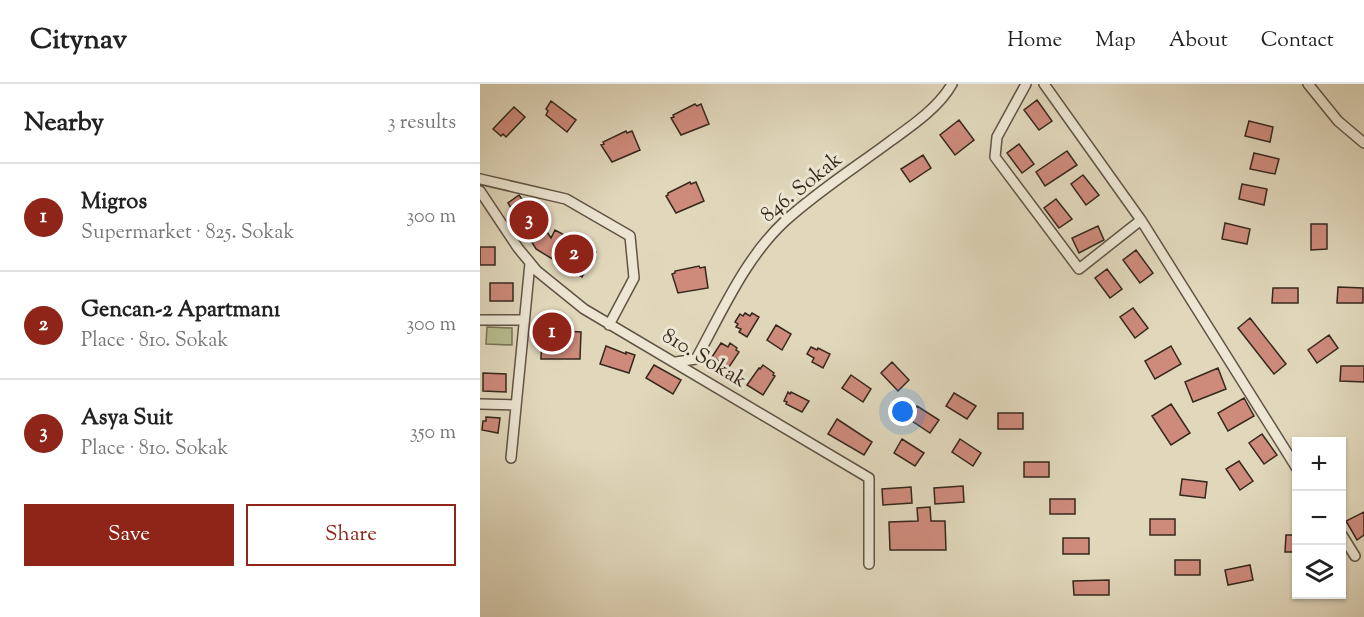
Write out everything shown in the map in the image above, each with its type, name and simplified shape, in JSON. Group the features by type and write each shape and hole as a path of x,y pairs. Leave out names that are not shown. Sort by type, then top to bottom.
{"street":[{"name":"846. Sokak","path":"676,362 696,359 751,260 784,222 907,129 931,109 952,84"},
{"path":"1026,84 997,137 995,157 1079,269 1141,220"},
{"path":"1044,84 1141,220 1292,461"},
{"path":"1308,84 1338,121 1364,143"},
{"path":"480,179 566,199 630,236 634,278 609,325"},
{"name":"810. Sokak","path":"480,190 530,263 584,309 869,478 869,564"},
{"path":"511,458 530,263"},
{"path":"480,320 524,320"},
{"path":"480,404 516,405"},
{"path":"1346,542 1355,556"}],"green space":[{"path":"487,327 512,328 512,345 486,344"}],"building":[{"path":"1037,100 1052,121 1039,130 1024,110"},
{"path":"551,101 576,120 567,132 546,115 548,111 546,109"},
{"path":"695,104 697,106 701,104 709,124 681,135 671,118"},
{"path":"514,107 525,117 506,137 503,134 501,136 493,129"},
{"path":"959,120 974,140 955,155 940,135"},
{"path":"1249,121 1273,127 1270,142 1245,136"},
{"path":"626,131 627,133 632,131 640,150 612,162 601,145"},
{"path":"1019,144 1034,164 1022,173 1007,153"},
{"path":"1067,151 1077,165 1045,186 1036,172"},
{"path":"1254,153 1279,159 1275,174 1250,169"},
{"path":"923,155 931,168 910,182 901,169"},
{"path":"1083,175 1099,195 1086,205 1071,184"},
{"path":"690,182 691,184 696,182 704,201 676,213 666,196"},
{"path":"1242,184 1267,189 1264,205 1239,199"},
{"path":"519,195 528,208 534,212 551,238 555,230 596,252 582,277 536,249 508,203"},
{"path":"1056,199 1072,219 1059,228 1044,208"},
{"path":"1225,223 1250,229 1247,244 1222,239"},
{"path":"1311,224 1327,224 1327,249 1311,250"},
{"path":"1098,226 1104,240 1079,253 1072,238"},
{"path":"480,247 495,247 495,265 480,265"},
{"path":"1136,250 1153,273 1140,283 1123,260"},
{"path":"699,266 700,268 705,267 708,288 678,293 672,274 675,271"},
{"path":"1107,269 1122,289 1110,298 1095,278"},
{"path":"490,283 513,283 513,301 490,301"},
{"path":"1338,287 1363,288 1363,303 1337,303"},
{"path":"1273,288 1298,288 1298,303 1272,303"},
{"path":"1133,308 1148,328 1135,338 1120,317"},
{"path":"745,313 750,316 752,313 759,317 747,337 739,332 741,329 736,327 738,324 735,322 740,314 743,316"},
{"path":"1250,318 1286,364 1274,374 1238,328"},
{"path":"776,325 791,334 782,350 767,340"},
{"path":"542,330 581,332 580,359 541,359"},
{"path":"1329,335 1338,348 1317,363 1308,350"},
{"path":"721,343 728,347 730,343 739,352 727,370 717,364 719,361 712,357"},
{"path":"606,346 635,355 629,373 600,364"},
{"path":"1171,346 1181,364 1155,379 1145,361"},
{"path":"811,347 830,354 823,368 812,362 814,358 807,354"},
{"path":"892,362 909,380 898,391 881,373"},
{"path":"654,365 681,380 673,394 646,378"},
{"path":"763,365 775,376 763,395 747,385"},
{"path":"1341,366 1364,366 1364,382 1340,381"},
{"path":"1218,368 1226,389 1193,402 1185,382"},
{"path":"483,373 506,374 506,392 483,391"},
{"path":"851,375 871,389 863,402 842,388"},
{"path":"788,392 809,401 802,412 786,404 787,402 784,401"},
{"path":"954,393 976,406 967,419 946,406"},
{"path":"1244,398 1254,416 1228,431 1218,413"},
{"path":"1171,404 1190,433 1171,445 1152,416"},
{"path":"917,406 939,420 930,433 909,419"},
{"path":"998,413 1023,413 1023,429 998,429"},
{"path":"486,417 500,418 498,433 482,430"},
{"path":"837,419 872,442 864,455 828,434"},
{"path":"1262,434 1277,455 1264,464 1249,443"},
{"path":"902,439 924,453 915,466 894,453"},
{"path":"960,439 981,453 973,466 952,452"},
{"path":"1239,461 1253,481 1240,490 1226,469"},
{"path":"1024,462 1049,462 1049,477 1024,477"},
{"path":"1182,479 1207,482 1205,498 1180,495"},
{"path":"963,486 964,502 935,504 934,488"},
{"path":"911,487 912,503 883,505 882,489"},
{"path":"1050,499 1075,499 1075,514 1050,514"},
{"path":"930,507 931,521 945,521 946,550 890,550 889,522 918,521 917,508"},
{"path":"1364,512 1364,535 1357,540 1346,521"},
{"path":"1150,519 1175,519 1175,535 1150,535"},
{"path":"1286,535 1292,535 1292,552 1285,552"},
{"path":"1063,538 1089,538 1089,554 1063,554"},
{"path":"1175,560 1200,560 1200,575 1175,575"},
{"path":"1250,565 1253,580 1228,585 1225,570"},
{"path":"1109,580 1109,595 1074,595 1073,581"}],"place":[{"name":"Asya Suit","path":"529,220"},
{"name":"Gencan-2 Apartmanı","path":"574,254"},
{"name":"Migros","path":"552,332"}]}
